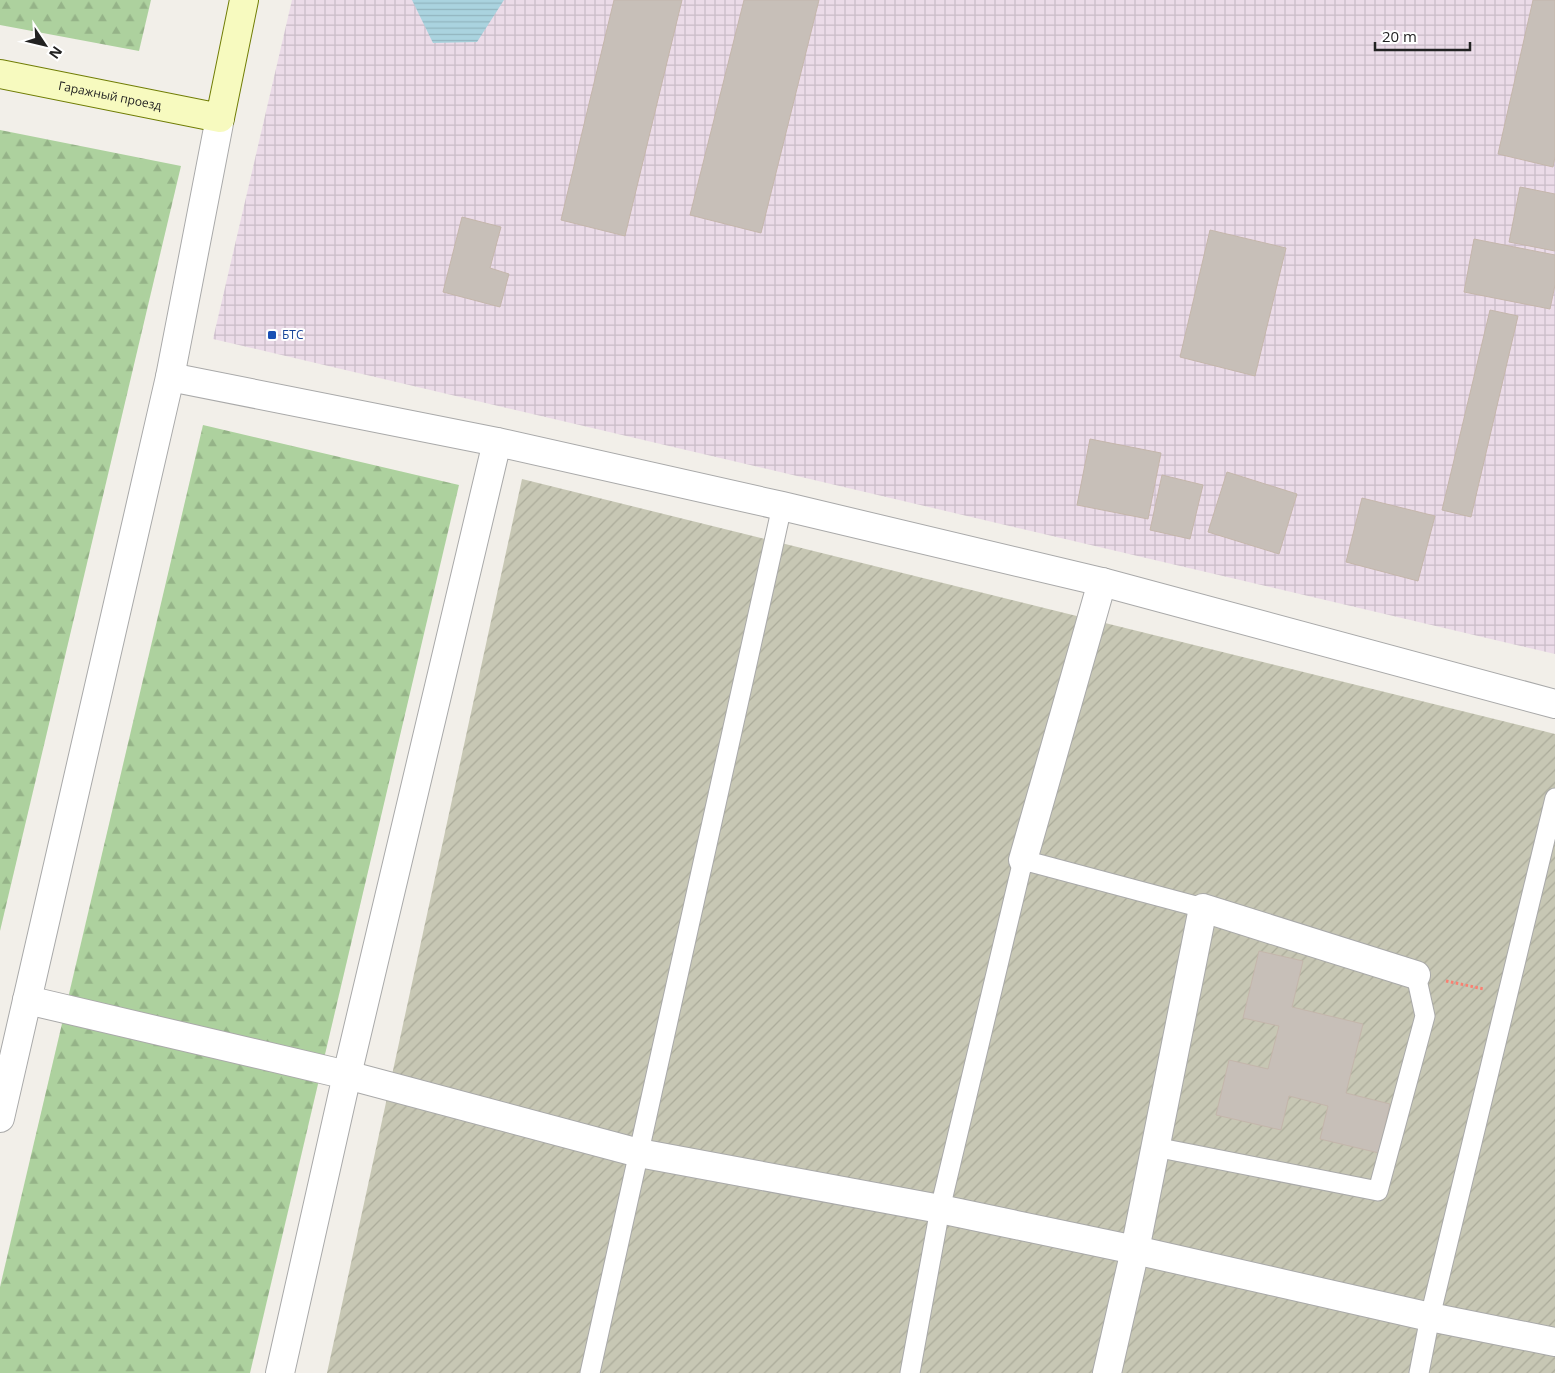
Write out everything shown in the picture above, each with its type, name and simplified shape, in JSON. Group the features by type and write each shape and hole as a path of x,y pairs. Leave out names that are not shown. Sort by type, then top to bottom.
{"street":[{"path":"0,1118 170,378 244,0"},
{"name":"Гаражный проезд","path":"0,74 220,118"},
{"path":"170,378 497,442 782,506 1102,582 1555,704"},
{"path":"280,1373 347,1074 497,442"},
{"path":"1023,860 1102,582"},
{"path":"1107,1373 1135,1250 1203,908 1416,975"},
{"path":"27,1000 347,1074 639,1153 940,1209 1135,1250 1430,1317 1555,1342"}],"lane":[{"path":"590,1373 782,506"},
{"path":"1419,1373 1430,1317 1509,994 1548,862 1555,798"},
{"path":"910,1373 940,1209 1023,860 1203,908"},
{"path":"1155,1147 1378,1191 1425,1016 1416,975"}],"path":[{"path":"1416,975 1509,994"}],"shaded area":[{"path":"292,0 1555,0 1555,654 213,339"},
{"path":"522,479 1555,734 1555,1373 327,1373"}],"green space":[{"path":"0,0 151,0 139,51 0,25"},
{"path":"0,130 181,166 0,931"},
{"path":"203,425 459,485 250,1373 0,1373 0,1287"}],"water":[{"path":"412,0 504,0 477,42 433,43"}],"building":[{"path":"614,0 682,0 625,236 561,220"},
{"path":"744,0 819,0 761,233 690,215"},
{"path":"1533,0 1555,0 1555,157 1553,167 1498,154"},
{"path":"1520,187 1555,194 1555,251 1509,242"},
{"path":"462,217 501,227 490,268 509,274 500,307 443,292"},
{"path":"1210,230 1286,248 1255,376 1180,357"},
{"path":"1474,239 1555,255 1555,285 1550,309 1464,292"},
{"path":"1490,310 1518,316 1471,517 1442,510"},
{"path":"1090,439 1161,453 1148,519 1077,505"},
{"path":"1227,472 1297,494 1279,554 1208,532"},
{"path":"1162,475 1203,485 1190,539 1150,530"},
{"path":"1362,498 1435,516 1418,581 1346,562"},
{"path":"1259,951 1303,961 1292,1007 1363,1024 1346,1093 1390,1104 1379,1153 1320,1139 1328,1106 1289,1096 1281,1130 1216,1115 1229,1060 1268,1069 1279,1026 1243,1018"}],"place":[{"name":"БТС","path":"272,335"}]}
